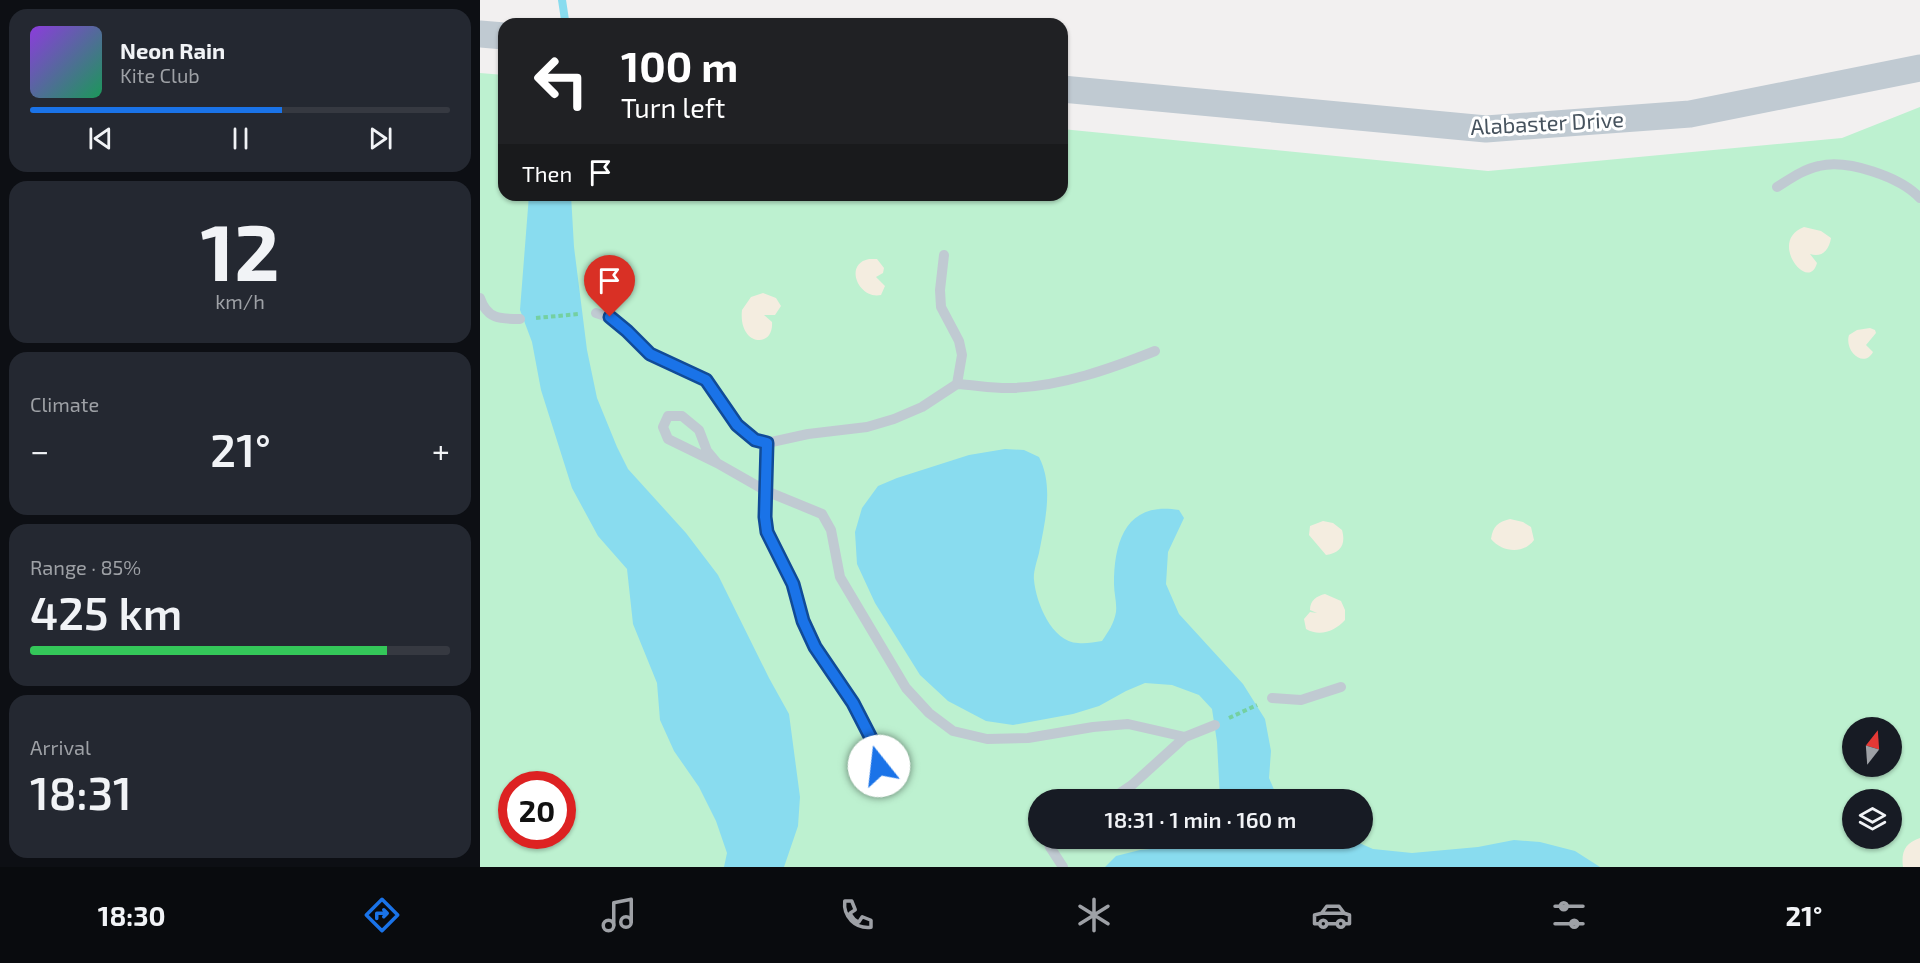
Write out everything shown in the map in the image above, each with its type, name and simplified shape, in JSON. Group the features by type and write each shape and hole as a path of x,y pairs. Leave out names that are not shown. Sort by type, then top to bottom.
{"street":[{"path":"480,34 498,36"},
{"name":"Alabaster Drive","path":"1068,90 1486,129 1690,114 1920,68"}],"lane":[{"path":"1777,187 1819,166 1843,165 1885,176 1914,192 1920,198"},
{"path":"944,255 940,298 946,317 954,328 962,355 957,384"},
{"path":"480,298 490,315 505,319 520,319"},
{"path":"596,313 610,317 650,354 706,380 737,425 755,440 767,443 808,434 867,427 894,419 922,407 957,384 991,389 1041,386 1120,365 1155,351"},
{"path":"717,463 707,452 699,430 682,416 668,416 663,427 668,439 766,491 822,514 831,530 840,577 906,688 929,713 953,730 987,739 1028,738 1093,727 1128,724 1185,737"},
{"path":"767,443 765,517 767,532 793,584 803,621 815,647 853,703 871,738 879,766"},
{"path":"1272,698 1301,700 1341,687"},
{"path":"1126,789 1185,737 1215,725"},
{"path":"1051,849 1063,867"}],"path":[{"path":"520,319 596,313"},
{"path":"1215,725 1272,698"}],"green space":[{"path":"480,73 498,74 498,201 1068,201 1068,130 1488,171 1842,138 1920,107 1920,867 480,867"}],"sand":[{"path":"1804,227 1821,231 1831,238 1824,252 1818,255 1810,254 1817,263 1813,271 1806,272 1794,262 1789,243 1794,234"},
{"path":"877,259 884,268 883,273 876,277 885,286 881,295 866,292 857,281 857,267 861,262"},
{"path":"763,293 776,298 781,306 775,315 764,315 772,322 771,331 768,337 756,340 745,331 742,310 751,297"},
{"path":"1870,328 1876,333 1866,345 1873,352 1865,359 1860,358 1849,347 1849,335 1857,330"},
{"path":"1510,519 1523,522 1531,527 1534,540 1524,548 1507,549 1491,539 1497,525"},
{"path":"1323,521 1333,523 1342,530 1343,535 1343,544 1339,550 1326,555 1309,535 1310,526"},
{"path":"1325,594 1341,601 1345,610 1345,620 1327,632 1317,633 1306,629 1304,619 1310,612 1317,613 1310,610 1311,604 1317,597"},
{"path":"1920,838 1920,867 1903,867 1905,849"}],"water":[{"path":"529,201 571,201 574,247 587,350 597,398 617,447 628,469 686,533 718,575 789,714 800,797 798,826 784,867 724,867 727,853 716,821 699,787 674,751 660,720 657,683 633,624 627,569 598,536 572,488 541,390 532,342 520,310"},
{"path":"1005,449 1024,450 1039,457 1044,468 1047,504 1035,570 1035,589 1047,620 1060,636 1069,641 1084,643 1102,641 1110,628 1116,612 1114,584 1117,553 1127,527 1147,512 1161,509 1179,510 1184,518 1168,552 1166,584 1179,614 1243,684 1265,719 1271,751 1269,778 1274,789 1219,789 1217,742 1212,709 1199,695 1172,685 1145,683 1099,706 1073,714 1013,725 986,721 948,701 920,675 875,603 857,564 855,532 862,508 878,486 969,455"},
{"path":"1514,840 1540,842 1575,851 1600,867 1105,867 1116,856 1140,850 1373,849 1412,853 1478,847"}],"waterway":[{"path":"562,0 565,18"}],"route":[{"path":"610,317 650,354 706,380 737,425 755,440 767,443 765,517 767,532 793,584 803,621 815,647 853,703 871,738 879,766"}]}
